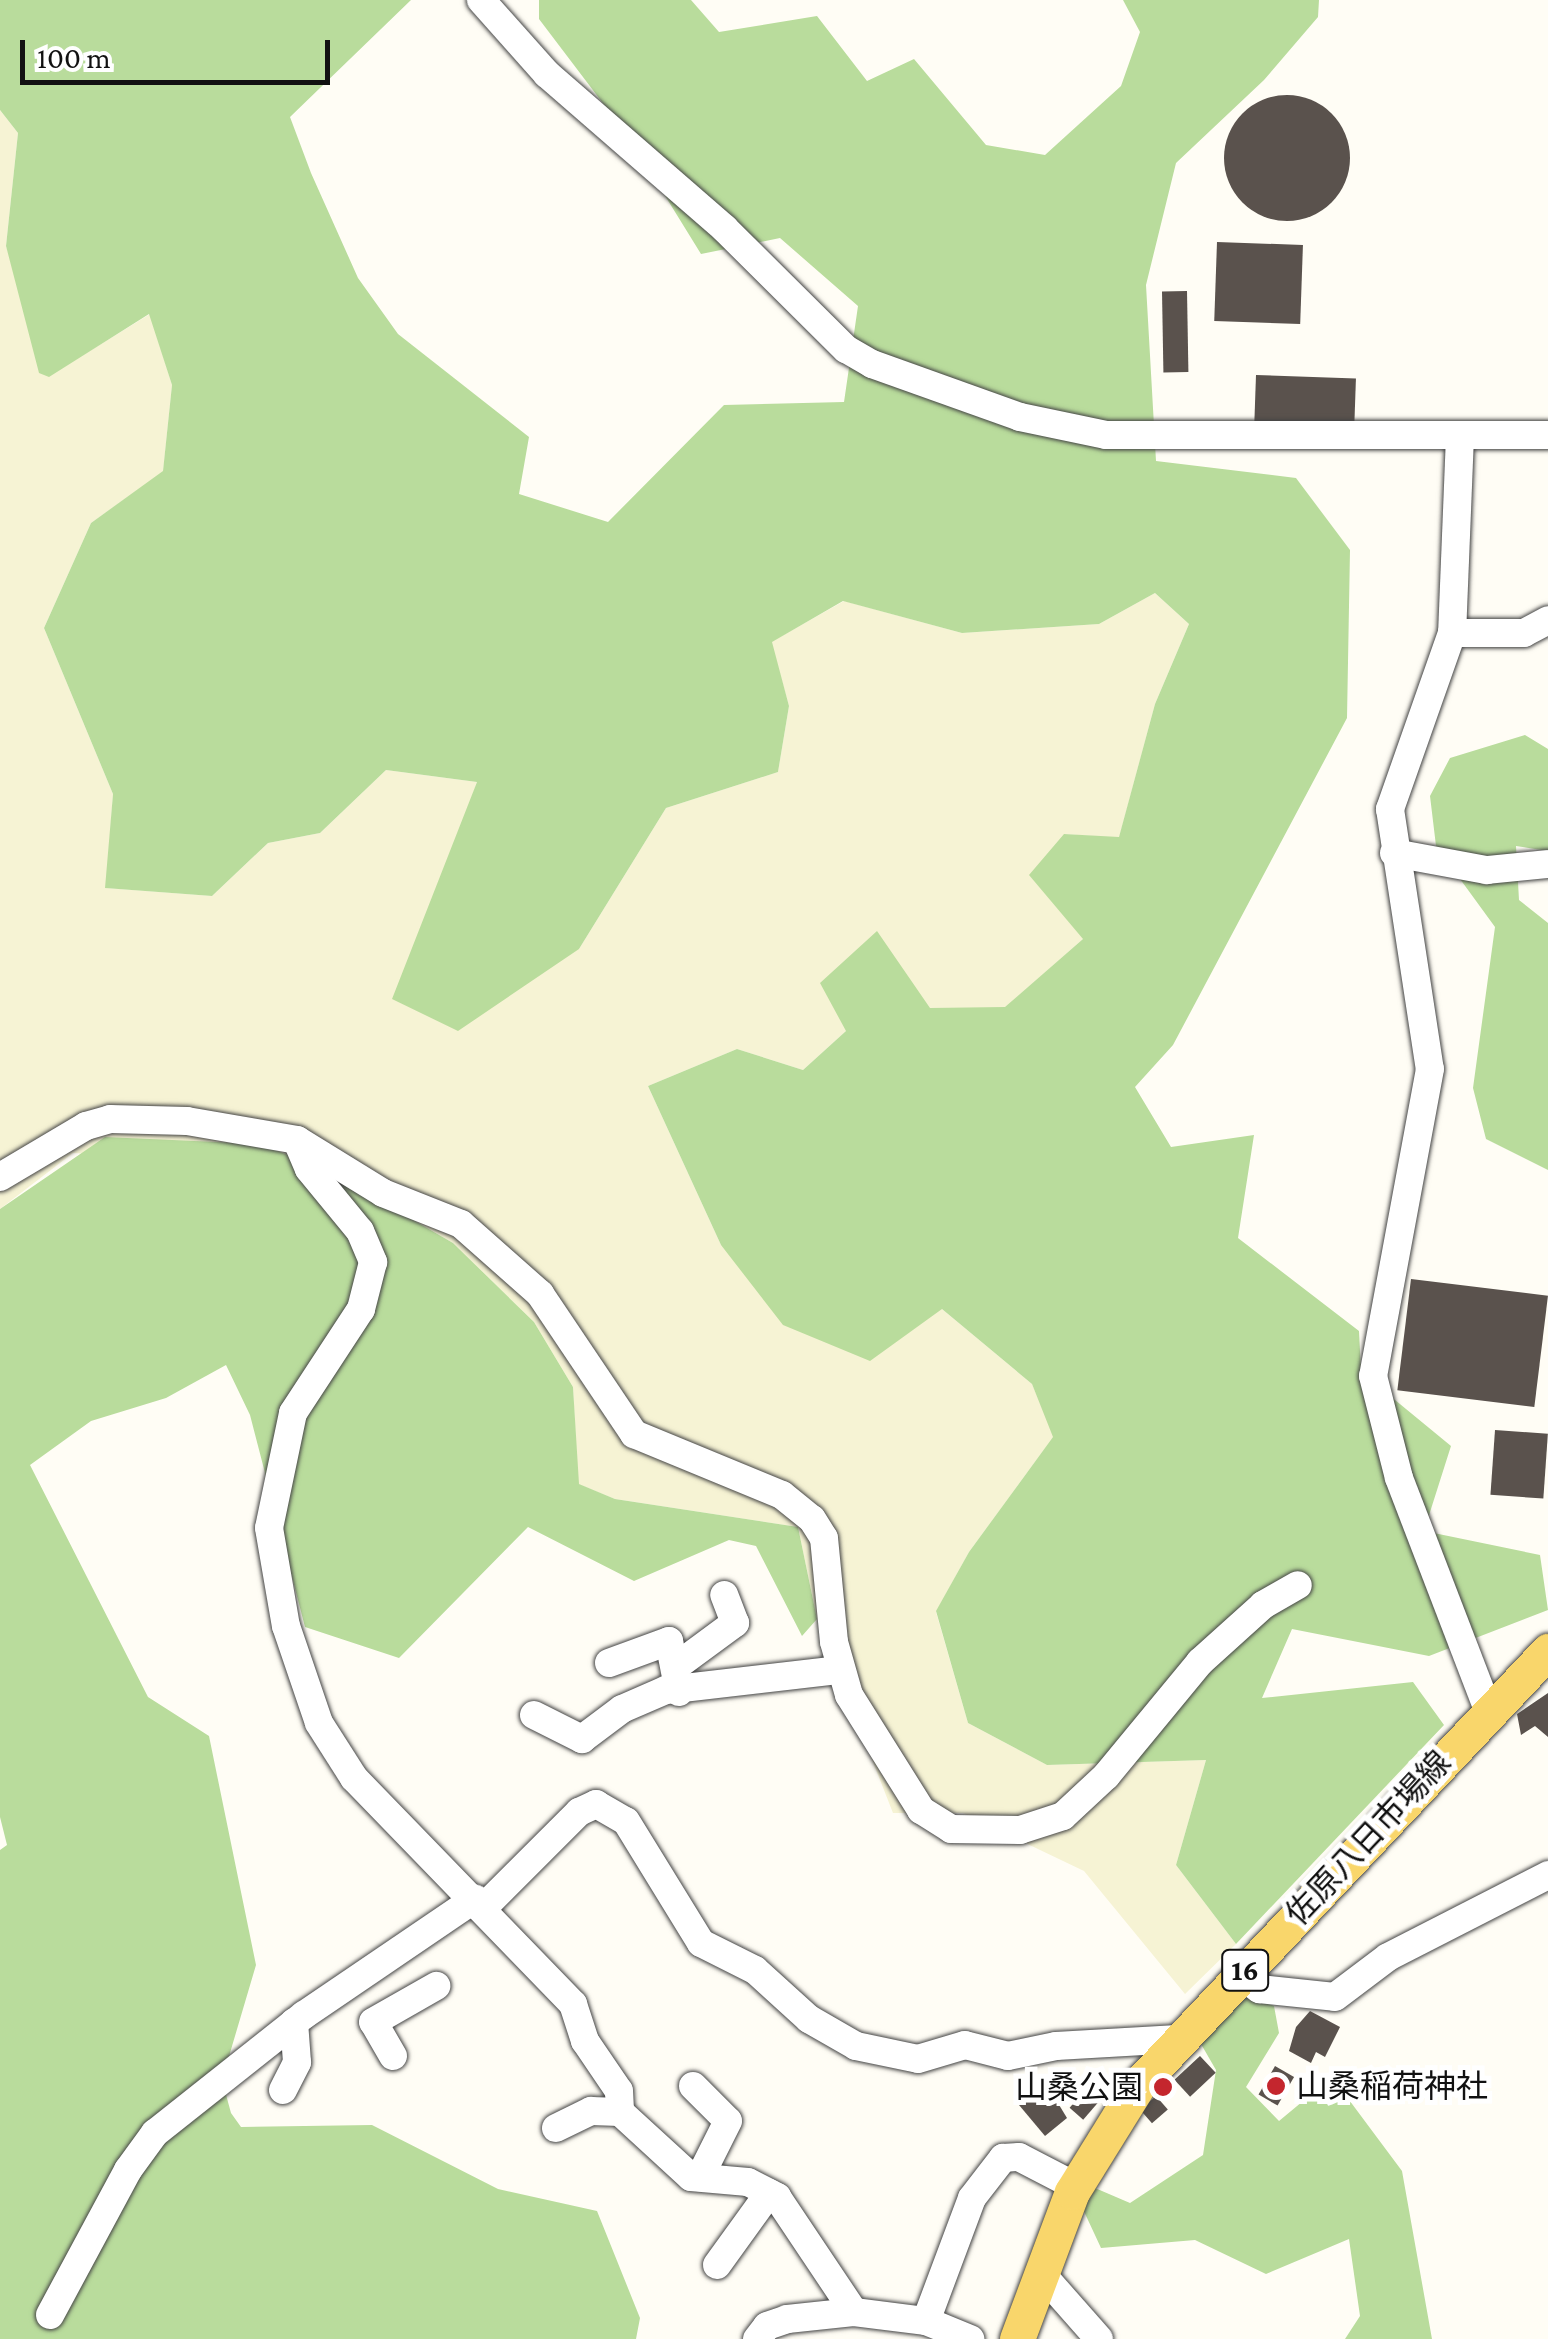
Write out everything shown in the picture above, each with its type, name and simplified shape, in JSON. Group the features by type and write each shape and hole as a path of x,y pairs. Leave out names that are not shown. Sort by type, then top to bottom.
{"main road":[{"name":"佐原八日市場線","path":"1017,2339 1075,2186 1140,2084 1178,2039 1548,1650"}],"street":[{"path":"481,0 547,74 724,228 846,349 872,364 1020,417 1106,434 1548,435"},
{"path":"1460,436 1452,632 1390,809 1430,1069 1373,1376 1399,1478 1488,1710"},
{"path":"1452,632 1524,634 1548,620"},
{"path":"1394,852 1487,870 1548,864"},
{"path":"0,1177 86,1126 110,1119 187,1122 297,1140 383,1193 462,1224 523,1276 634,1434 799,1505 824,1538 839,1670 921,1810 951,1829 1020,1830 1063,1816 1086,1796 1200,1662 1263,1605 1298,1584"},
{"path":"297,1140 309,1169 360,1231 373,1262 360,1310 293,1413 269,1528 271,1566 319,1723 354,1778 573,2004 586,2042 619,2092 620,2112"},
{"path":"534,1715 582,1739 622,1710 666,1690 735,1623 724,1595"},
{"path":"609,1662 669,1640 679,1679"},
{"path":"679,1679 839,1670"},
{"path":"50,2315 128,2170 155,2133 294,2022 379,1964 479,1904 579,1812 596,1804 626,1821 702,1943 756,1970 809,2019 856,2046 918,2059 965,2046 1008,2056 1056,2046 1178,2039"},
{"path":"1240,1975 1258,1989 1335,1997 1388,1957 1548,1874"},
{"path":"379,1964 402,2005"},
{"path":"393,2056 373,2022 436,1986"},
{"path":"283,2090 297,2062 294,2022"},
{"path":"700,2178 728,2121 709,2092"},
{"path":"556,2128 590,2111 620,2112 700,2178 748,2182 769,2193 798,2221 854,2312"},
{"path":"926,2321 972,2198 1004,2158 1019,2156 1075,2186"},
{"path":"717,2265 769,2193"},
{"path":"1040,2272 1099,2339"},
{"path":"757,2339 767,2326 808,2329 854,2312 926,2321 970,2339"}],"shaded area":[{"path":"0,110 18,133 6,246 49,376 150,314 172,385 163,472 91,523 44,628 113,794 106,888 212,896 268,843 320,833 386,770 477,782 446,870 579,949 666,808 778,772 789,706 771,642 844,601 962,633 1099,624 1155,593 1189,624 1155,704 1119,838 1064,834 1083,939 1005,1008 930,1008 846,1031 803,1070 737,1049 648,1086 721,1245 942,1309 1032,1384 1054,1436 969,1552 936,1612 968,1723 1047,1765 1206,1760 1176,1865 1236,1944 1185,1994 1084,1871 963,1813 893,1813 817,1619 798,1527 615,1499 578,1484 573,1387 534,1322 453,1243 325,1169 73,1153 0,1209"}],"green space":[{"path":"0,0 411,0 290,117 311,173 358,278 398,334 529,437 519,494 608,522 724,405 844,402 858,306 780,238 701,254 630,139 539,19 539,0 691,0 719,32 817,16 867,81 914,59 986,145 1045,155 1121,86 1140,32 1123,0 1319,0 1318,17 1264,80 1176,163 1146,285 1156,461 1296,478 1350,550 1347,718 1173,1045 1135,1087 1171,1147 1254,1135 1238,1238 1359,1331 1361,1372 1451,1446 1424,1531 1540,1555 1548,1610 1429,1656 1292,1629 1262,1698 1413,1682 1444,1725 1236,1944 1176,1865 1206,1760 1047,1765 968,1723 936,1611 969,1552 1053,1437 1032,1384 942,1309 870,1361 783,1325 721,1245 648,1086 737,1049 803,1070 846,1031 820,983 877,931 930,1008 1005,1007 1083,939 1029,875 1064,834 1119,837 1155,704 1189,624 1155,593 1099,624 962,633 843,601 772,642 789,706 778,772 666,808 579,949 458,1031 392,999 477,782 386,770 320,833 268,843 212,896 105,888 113,794 44,628 91,523 163,471 172,385 149,314 49,377 39,373 6,246 18,133 0,110"},
{"path":"1525,735 1548,749 1548,851 1516,846 1519,900 1548,923 1548,1170 1486,1139 1473,1088 1495,927 1436,846 1430,796 1450,758"},
{"path":"105,1137 259,1144 325,1169 453,1243 534,1322 573,1387 579,1484 615,1499 798,1527 817,1619 802,1636 756,1546 729,1540 634,1581 528,1527 399,1658 305,1627 250,1415 226,1365 166,1398 91,1421 30,1465 148,1697 209,1736 256,1965 222,2080 231,2113 241,2127 372,2125 498,2189 597,2211 640,2318 636,2339 0,2339 0,1850 7,1845 0,1817 0,1209"},
{"path":"1238,1991 1274,2006 1279,2033 1246,2087 1279,2121 1332,2077 1402,2171 1432,2339 1345,2339 1360,2316 1349,2239 1266,2274 1195,2240 1101,2248 1081,2205 1095,2188 1130,2203 1203,2155 1216,2070 1201,2044"}],"building":[{"path":"1287,95 1311,100 1332,113 1345,134 1350,158 1345,182 1332,203 1311,216 1287,221 1263,216 1242,203 1229,182 1224,158 1229,134 1242,113 1263,100"},
{"path":"1217,242 1303,245 1300,324 1214,321"},
{"path":"1162,291 1187,291 1188,372 1163,372"},
{"path":"1256,375 1356,378 1354,424 1254,421"},
{"path":"1411,1279 1548,1296 1534,1407 1397,1390"},
{"path":"1495,1430 1548,1434 1543,1499 1490,1495"},
{"path":"1548,1693 1548,1737 1535,1726 1521,1735 1517,1714"},
{"path":"1310,2011 1340,2027 1325,2057 1316,2052 1311,2063 1289,2051 1296,2027"},
{"path":"1200,2056 1216,2073 1190,2097 1174,2080"},
{"name":"山桑稲荷神社","path":"1275,2066 1294,2077 1278,2106 1258,2095"},
{"path":"1040,2087 1050,2090 1067,2118 1045,2136 1019,2105"},
{"path":"1086,2089 1100,2101 1083,2120 1070,2108"},
{"path":"1156,2096 1168,2110 1152,2123 1140,2110"}],"place":[{"name":"山桑稲荷神社","path":"1276,2086"},
{"name":"山桑公園","path":"1163,2087"}]}
